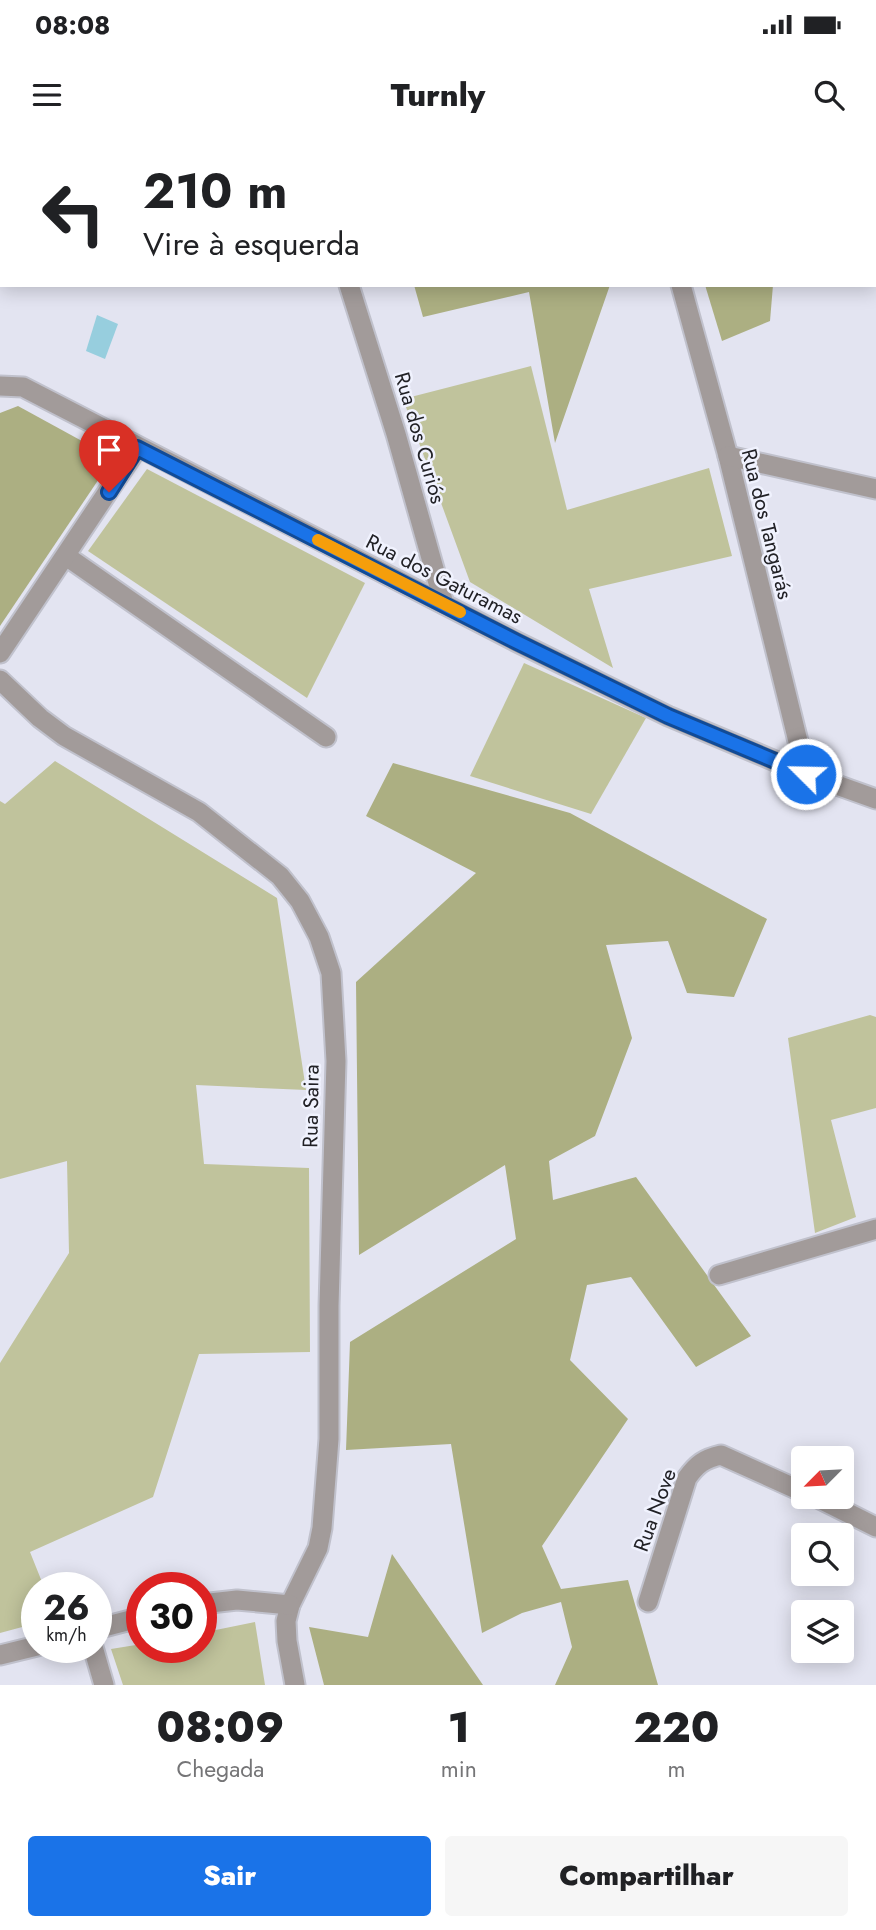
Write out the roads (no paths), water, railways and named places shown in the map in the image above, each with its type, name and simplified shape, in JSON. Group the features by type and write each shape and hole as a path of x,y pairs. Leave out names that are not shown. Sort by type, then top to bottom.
{"street":[{"name":"Rua dos Curiós","path":"350,287 396,435 444,604"},
{"name":"Rua dos Tangarás","path":"682,287 727,456 806,774"},
{"name":"Rua dos Gaturamas","path":"0,386 23,387 137,448 668,716 806,774 876,799"},
{"path":"0,653 137,448"},
{"path":"727,456 876,489"},
{"path":"66,556 326,737"},
{"name":"Rua Saira","path":"0,680 40,718 64,736 199,812 280,876 300,901 319,937 331,973 336,1061 329,1439 323,1528 318,1548 290,1605 286,1621 295,1685"},
{"path":"719,1275 876,1229"},
{"name":"Rua Nove","path":"648,1602 687,1478 697,1464 707,1458 721,1455 791,1487"},
{"path":"840,1509 876,1527"},
{"path":"217,1602 237,1600 290,1605"},
{"path":"0,1656 21,1650"},
{"path":"98,1663 104,1685"}],"water":[{"path":"97,315 118,324 105,359 86,351"}]}
